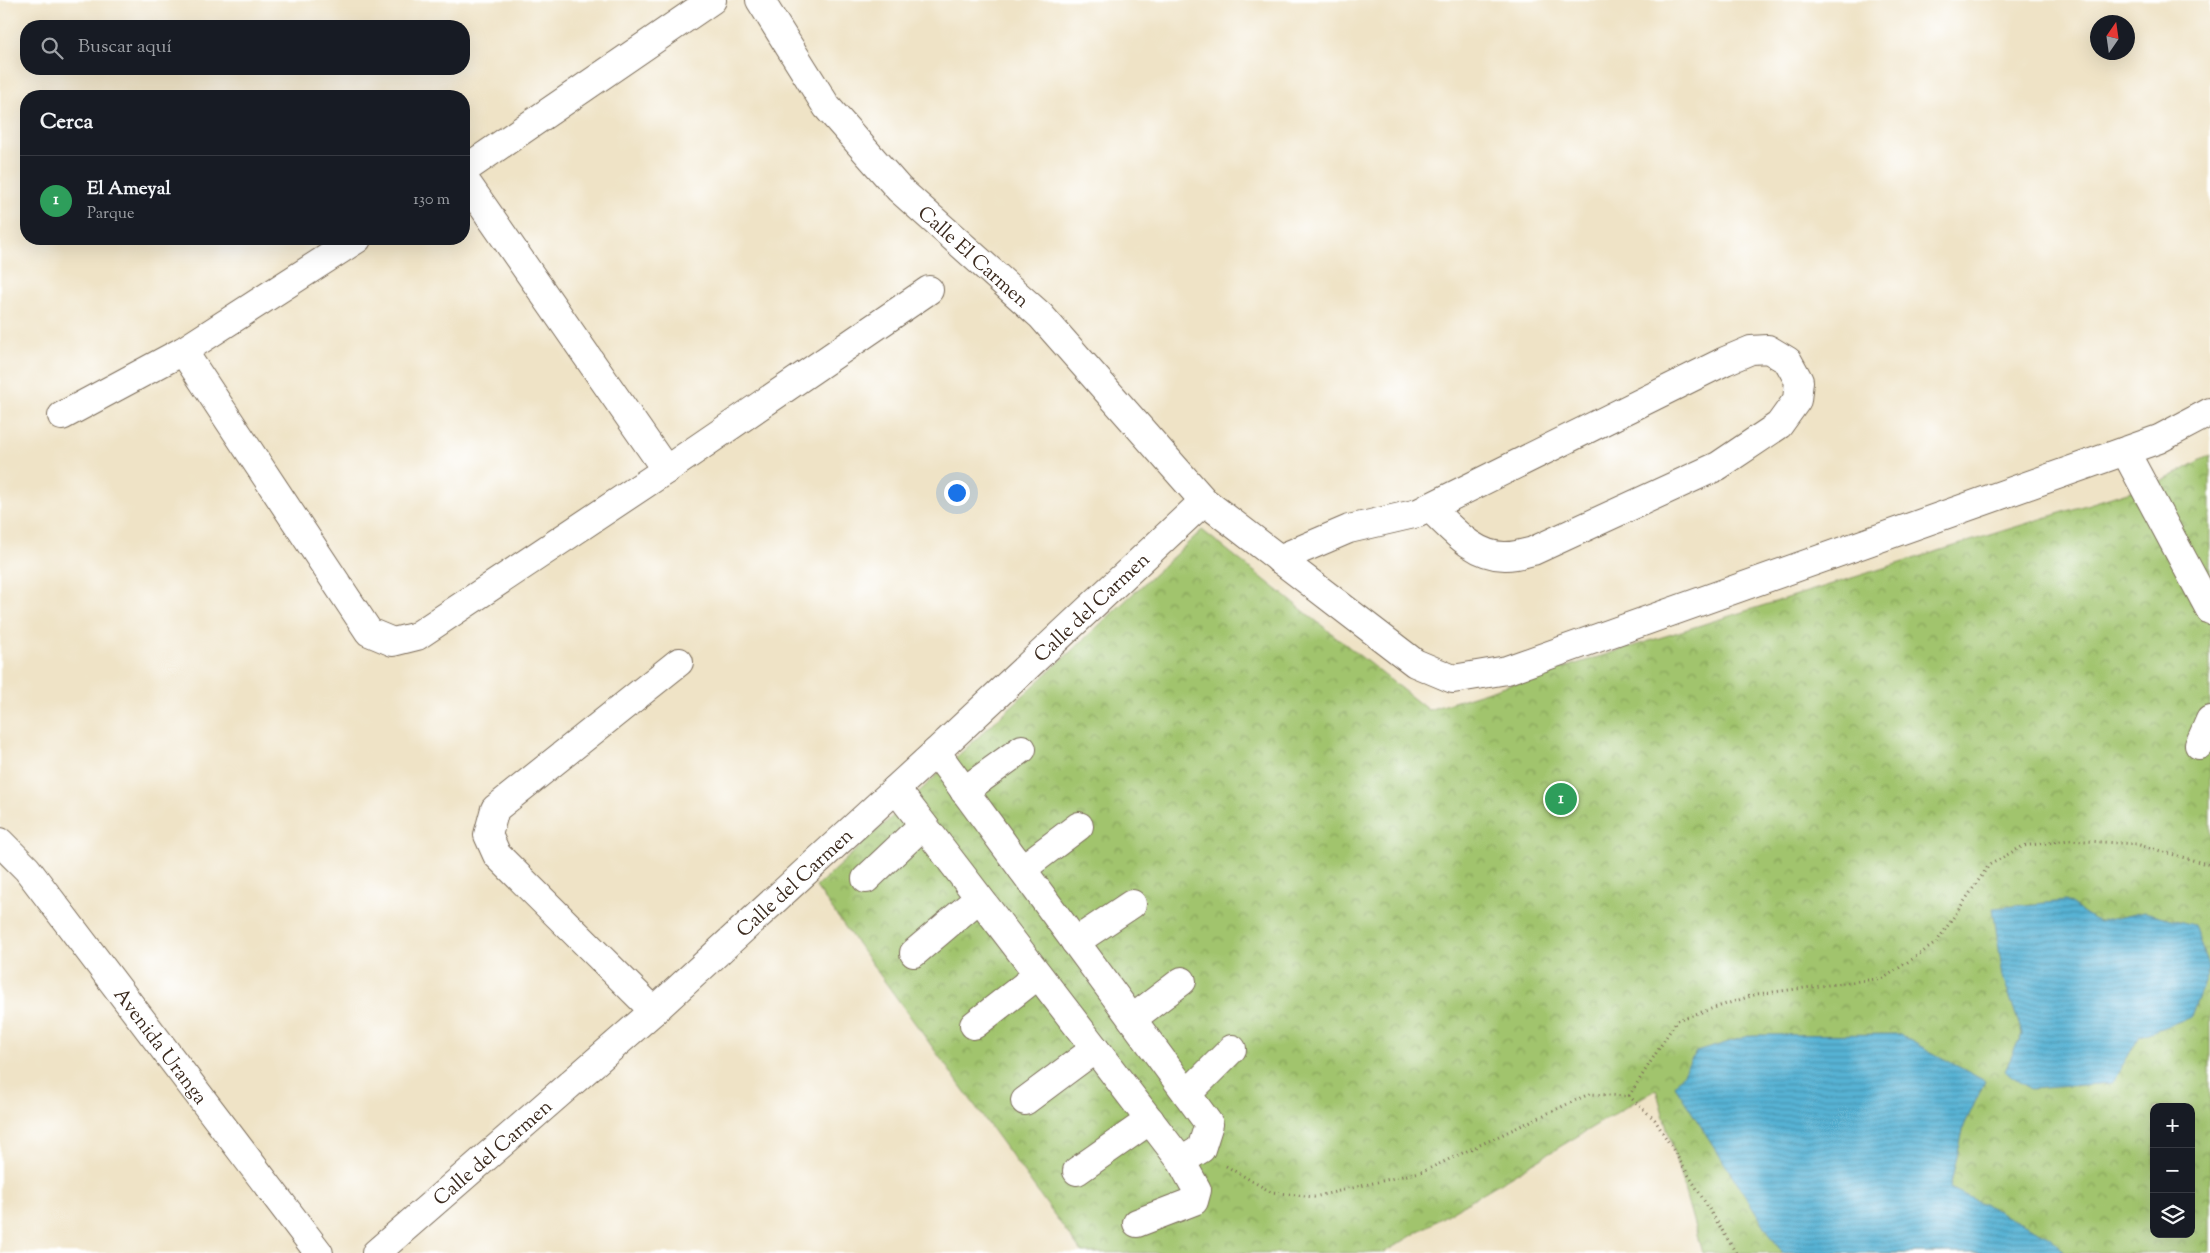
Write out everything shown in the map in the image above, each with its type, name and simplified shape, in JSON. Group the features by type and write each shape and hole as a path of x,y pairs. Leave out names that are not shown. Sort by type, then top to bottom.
{"street":[{"path":"470,166 712,0"},
{"name":"Calle El Carmen","path":"760,0 827,107 899,189 1041,316 1204,501 1415,663 1453,678 1507,670 2159,439 2210,412"},
{"path":"470,188 666,470"},
{"path":"62,416 183,351 348,245"},
{"path":"183,351 370,632 393,642 417,636 666,470 930,290"},
{"path":"1279,559 1349,529 1429,508 1725,361 1752,350 1768,349 1788,361 1799,381 1796,400 1779,425 1718,466 1533,551 1506,556 1490,554 1464,541 1429,508"},
{"path":"2125,451 2210,610"},
{"name":"Calle del Carmen","path":"376,1253 654,1011 936,752 1204,501"},
{"path":"654,1011 497,855 488,835 495,809 680,662"},
{"path":"2199,744 2210,720"},
{"path":"964,791 1022,749"},
{"path":"936,752 1209,1124 1191,1155"},
{"path":"896,789 1150,1120 1191,1155 1197,1190 1194,1201 1137,1223"},
{"path":"866,879 922,825"},
{"path":"1022,869 1079,826"},
{"name":"Avenida Uranga","path":"0,842 27,869 319,1253"},
{"path":"914,954 979,898"},
{"path":"1075,942 1132,904"},
{"path":"974,1024 1038,974"},
{"path":"1132,1018 1182,981"},
{"path":"1025,1101 1095,1049"},
{"path":"1187,1094 1232,1049"},
{"path":"1077,1171 1150,1120"}],"path":[{"path":"1628,1096 1677,1020 1757,994 1884,978 1936,943 1989,865 2023,846 2069,840 2136,844 2210,865"},
{"path":"1191,1155 1271,1192 1314,1197 1424,1172 1589,1094 1628,1096 1655,1120 1736,1253"}],"green space":[{"path":"2210,455 2210,1253 1702,1253 1656,1089 1383,1253 1082,1253 816,887 1202,530 1428,710 2163,481"}],"water":[{"path":"2066,901 2098,922 2144,912 2194,925 2209,969 2191,1017 2140,1036 2112,1083 2030,1089 2005,1071 2022,1033 2003,977 1993,908"},
{"path":"1898,1034 1985,1081 1964,1126 1950,1188 2051,1237 2064,1253 1782,1253 1675,1086 1696,1052 1752,1035"}],"place":[{"name":"El Ameyal","path":"1561,799"}]}
